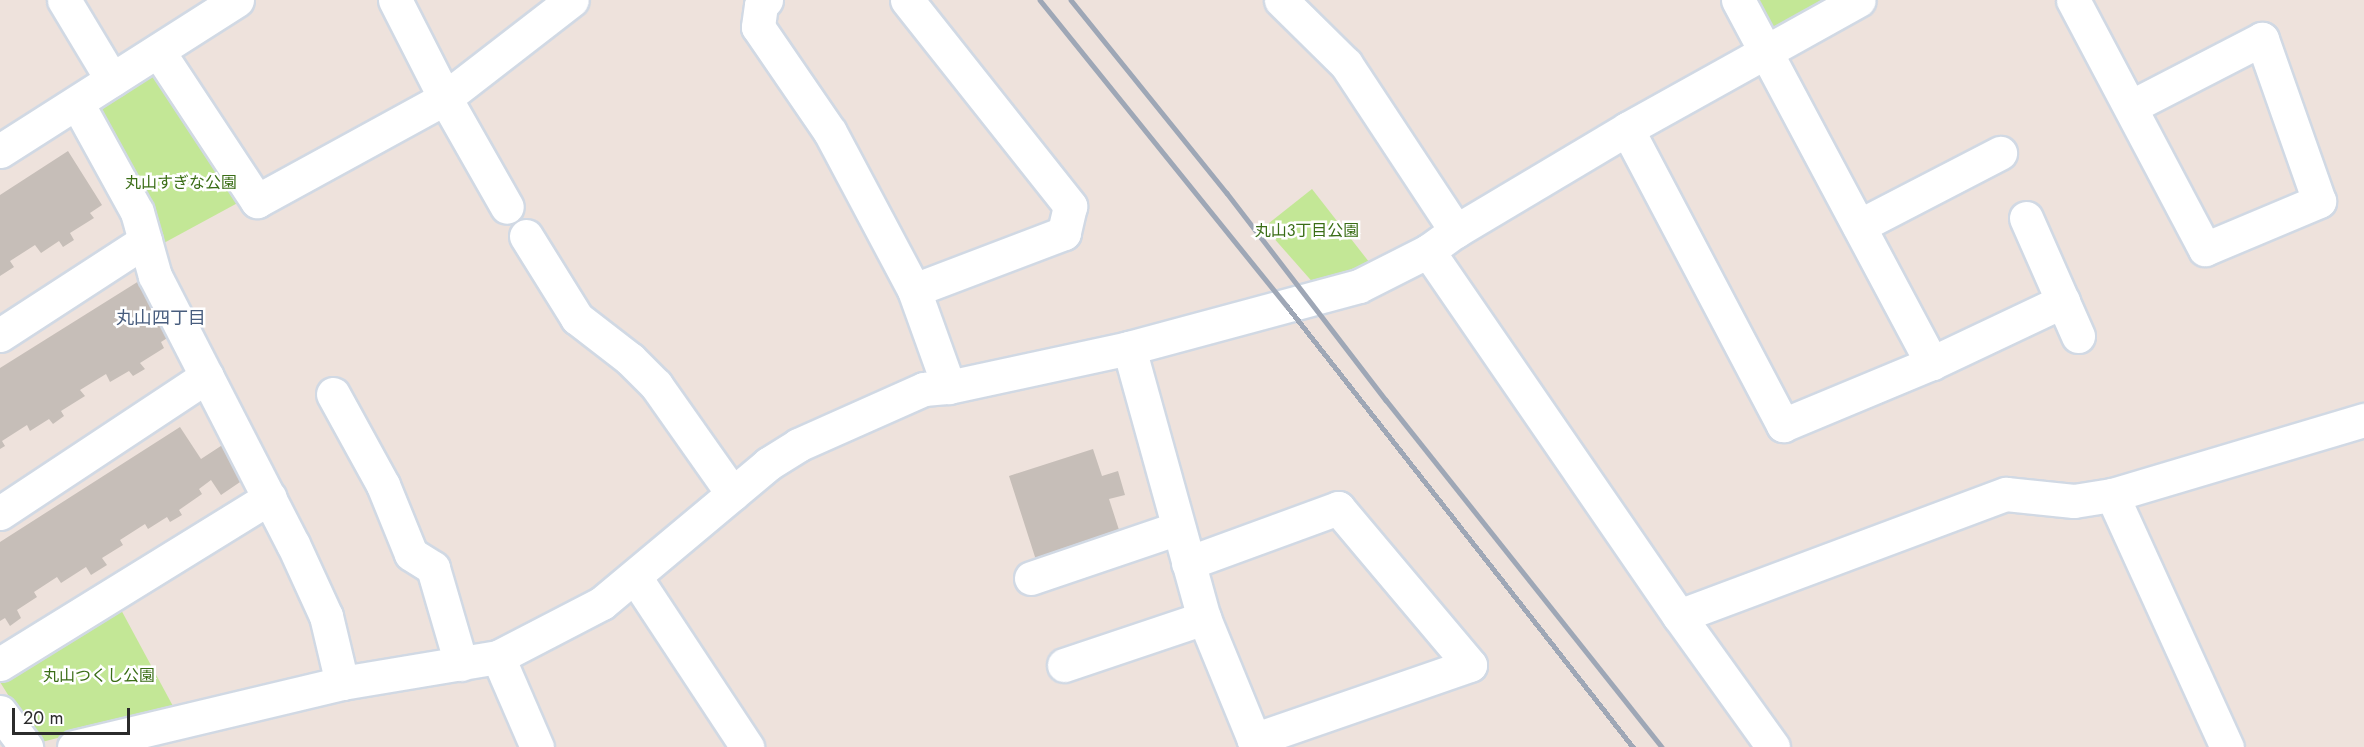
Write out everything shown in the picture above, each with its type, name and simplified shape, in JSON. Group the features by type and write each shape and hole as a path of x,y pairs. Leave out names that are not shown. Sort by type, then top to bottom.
{"street":[{"path":"64,0 112,80"},
{"path":"0,151 237,0"},
{"path":"395,0 445,98 507,207"},
{"path":"158,51 257,201 445,98 572,0"},
{"path":"766,0 761,5 758,27 830,132 915,290 949,387"},
{"path":"908,0 1070,206 1064,233 915,290"},
{"path":"1281,0 1346,64 1456,231"},
{"path":"1738,0 1932,363"},
{"path":"74,747 342,683 498,657 578,618 635,577 768,464 798,445 924,389 949,387 1129,348 1359,286 1428,251 1456,231 1627,129 1859,0"},
{"path":"2073,0 2205,249 2319,201 2262,39 2130,107"},
{"path":"77,104 137,212 155,276 270,497 326,616 342,683"},
{"path":"1627,129 1784,425 1932,363 2063,301"},
{"path":"1858,226 2000,153"},
{"path":"2026,218 2078,336"},
{"path":"526,236 577,318 630,359 656,385 733,494"},
{"path":"0,335 145,241"},
{"path":"1428,251 1678,616 1773,747"},
{"path":"1129,348 1178,528 1188,563 1204,618 1256,744 1470,664 1338,508 1188,563"},
{"path":"0,513 207,376"},
{"path":"333,394 383,485 411,554 434,568 461,664"},
{"path":"1678,616 2006,494 2074,501 2112,495 2364,420"},
{"path":"2112,495 2227,747"},
{"path":"0,664 270,497"},
{"path":"1030,578 1178,528"},
{"path":"635,577 747,747"},
{"path":"1064,665 1204,618"},
{"path":"498,657 537,747"},
{"path":"0,712 26,747"}],"green space":[{"path":"1752,0 1830,0 1769,33"},
{"name":"丸山すぎな公園","path":"156,65 245,199 162,244 93,108"},
{"name":"丸山3丁目公園","path":"1312,189 1373,267 1316,286 1264,227"},
{"name":"丸山つくし公園","path":"119,606 174,708 38,743 0,682 0,677"}],"building":[{"path":"68,151 102,205 90,213 94,218 70,233 74,240 63,247 59,241 41,253 35,245 10,261 14,267 0,276 0,195"},
{"path":"139,281 172,335 161,342 164,348 140,363 145,369 133,376 129,371 110,382 106,374 80,390 85,396 61,411 64,416 53,424 49,419 30,431 27,425 2,441 5,446 0,449 0,368"},
{"path":"180,427 201,459 227,442 242,467 236,471 243,480 221,495 211,480 199,489 202,494 179,510 182,515 170,522 167,517 148,529 145,524 120,540 123,545 102,558 107,565 91,575 86,567 61,583 57,577 34,592 37,597 17,610 21,618 10,626 5,618 0,621 0,542"},
{"path":"1093,449 1102,476 1118,471 1125,495 1109,499 1120,533 1036,560 1009,476"}],"railway":[{"path":"1040,0 1287,306 1633,747"},
{"path":"1071,0 1227,193 1386,400 1662,747"}],"district":[{"name":"丸山四丁目","path":"161,318"}]}
